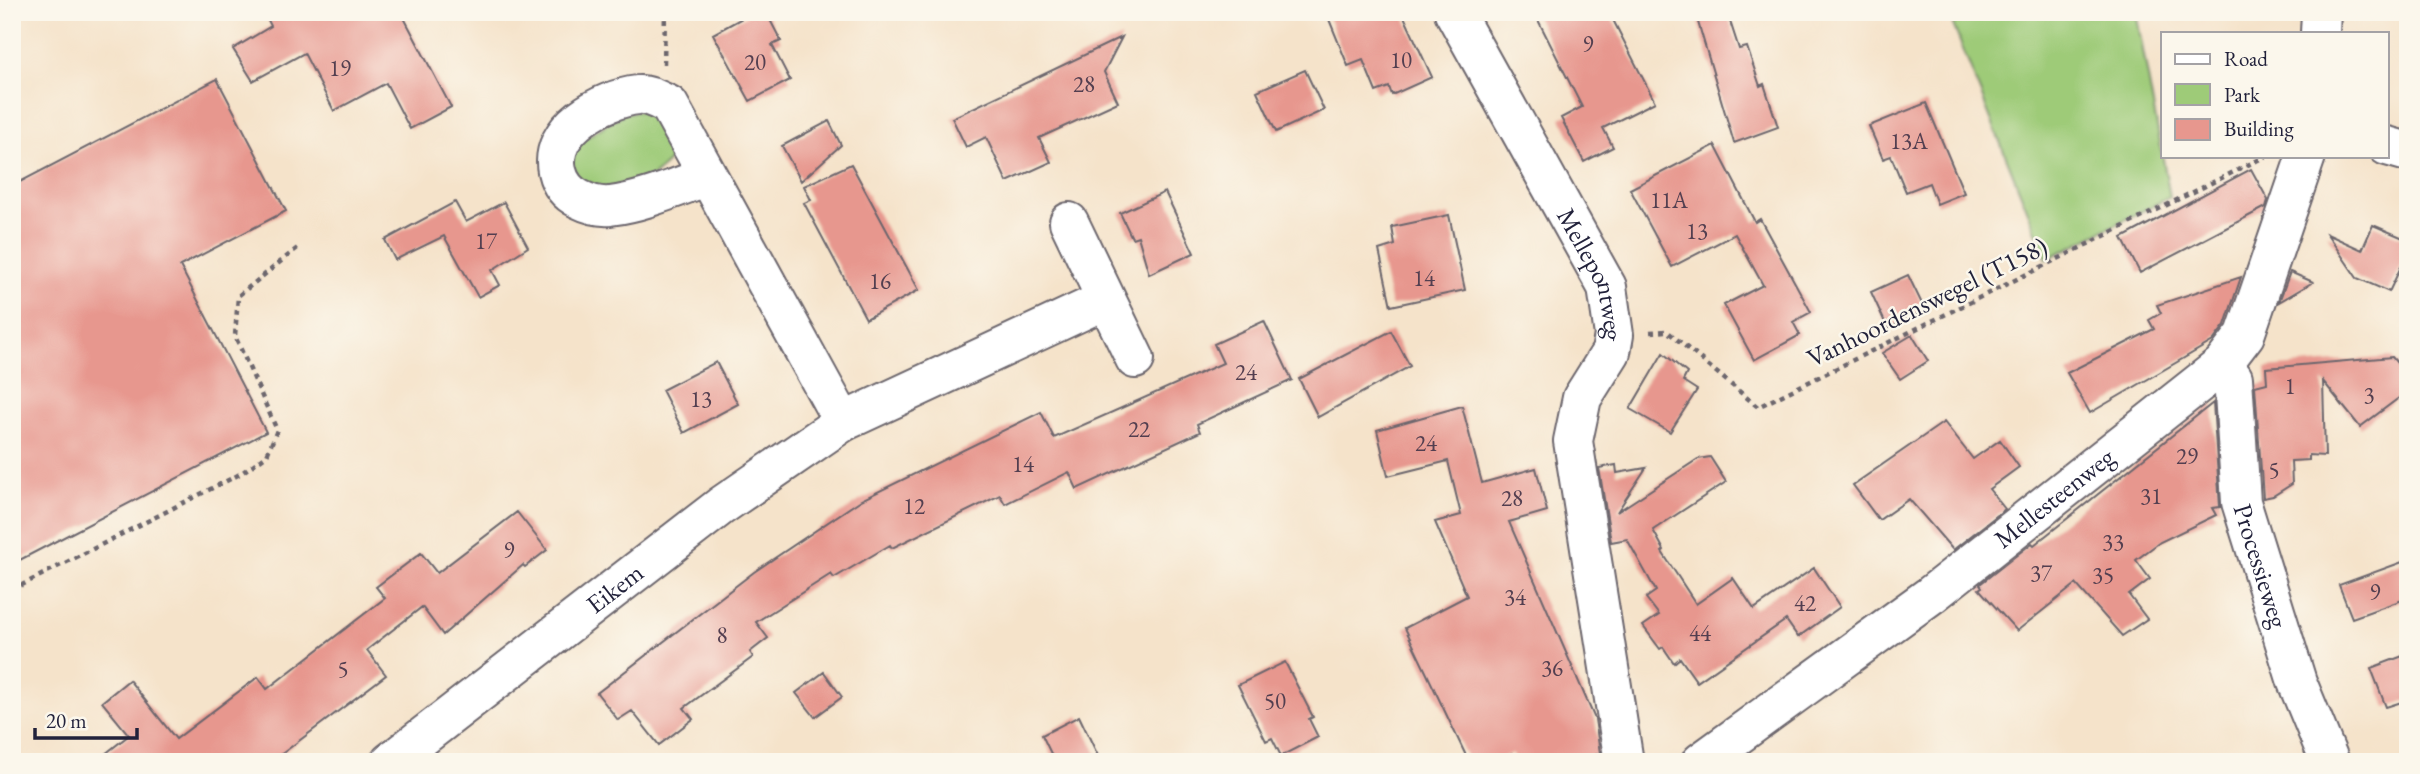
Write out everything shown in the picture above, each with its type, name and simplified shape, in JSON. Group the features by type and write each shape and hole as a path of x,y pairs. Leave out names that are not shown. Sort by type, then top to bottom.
{"street":[{"name":"Mellepontweg","path":"1454,12 1531,155 1598,266 1611,304 1614,335 1611,352 1582,398 1573,441 1624,762"},
{"path":"2320,32 2321,12"},
{"path":"708,176 656,195 609,206 590,205 570,194 560,182 555,162 559,142 576,121 617,101 641,95 669,105 708,176 843,422"},
{"path":"2388,146 2408,152"},
{"name":"Mellesteenweg","path":"1701,762 1931,595 2222,365 2245,335 2305,158"},
{"path":"1069,222 1135,359"},
{"name":"Eikem","path":"390,762 721,506 843,422 1105,300"},
{"name":"Processieweg","path":"2222,365 2233,378 2241,502 2297,682 2330,762"}],"path":[{"path":"655,99 665,59 665,12"},
{"name":"Vanhoordenswegel (T158)","path":"1614,335 1667,331 1758,407 2263,158"},
{"path":"12,590 240,474 267,455 276,430 234,336 238,296 300,246"}],"green space":[{"path":"1948,12 2136,12 2170,197 2047,259"},
{"path":"640,111 654,116 672,146 669,161 652,177 599,190 578,180 571,161 574,145 625,113"}],"building":[{"path":"264,12 401,12 451,107 410,129 386,83 334,111 304,53 253,81 233,49 271,26"},
{"path":"753,12 766,12 781,41 772,45 790,80 750,101 713,34"},
{"path":"1326,12 1402,12 1432,77 1392,95 1389,87 1376,92 1363,60 1348,66"},
{"path":"1534,12 1609,12 1655,102 1603,128 1613,147 1584,162 1561,118 1582,107"},
{"path":"1695,12 1727,12 1739,49 1747,47 1760,86 1764,84 1778,127 1734,143"},
{"path":"1122,37 1104,72 1118,102 1039,138 1051,162 1007,182 986,137 966,147 952,118"},
{"path":"1305,70 1324,110 1276,132 1257,91"},
{"path":"217,79 286,211 180,266 266,432 12,564 12,186"},
{"path":"1926,103 1964,193 1937,204 1929,183 1906,192 1891,156 1883,159 1869,126"},
{"path":"829,121 841,145 801,181 782,146"},
{"path":"1715,145 1755,222 1760,219 1811,312 1793,322 1800,335 1754,360 1724,305 1763,285 1735,234 1672,267 1630,189"},
{"path":"851,164 919,290 866,319 804,203 811,200 804,186"},
{"path":"2251,169 2268,200 2266,207 2140,273 2122,238"},
{"path":"1165,192 1194,253 1149,274 1138,236 1132,238 1120,213"},
{"path":"455,202 466,222 504,202 528,247 492,270 500,285 478,297 444,236 395,260 385,240"},
{"path":"1449,215 1465,290 1391,306 1379,250 1395,245 1392,227"},
{"path":"2373,225 2408,240 2408,252 2389,292 2357,278 2327,234 2362,250"},
{"path":"2290,272 2313,282 2279,302"},
{"path":"1908,275 1925,310 1888,329 1871,292"},
{"path":"2241,277 2225,325 2213,341 2090,413 2067,373 2154,329 2149,320 2161,313 2157,305"},
{"path":"1264,321 1292,380 1197,424 1200,432 1077,489 1069,472 1005,504 1000,495 892,548 890,545 834,578 831,574 756,622 768,638 750,652 753,657 684,708 693,719 659,745 632,711 618,720 597,693 754,572 861,500 1041,412 1054,438 1223,363 1214,344"},
{"path":"1391,331 1410,366 1318,417 1299,379"},
{"path":"1912,335 1928,361 1900,379 1882,353"},
{"path":"1663,353 1687,373 1683,381 1697,390 1670,432 1630,409"},
{"path":"2392,357 2408,376 2408,391 2360,427 2323,381 2325,456 2309,455 2309,460 2291,461 2292,484 2273,496 2263,498 2255,386 2267,383 2266,368"},
{"path":"716,362 738,404 684,433 662,390"},
{"path":"2213,403 2220,507 2212,508 2216,515 2160,542 2136,560 2150,579 2129,595 2147,619 2122,636 2076,584 2017,631 1979,589 1982,587 1980,584 2032,543 2034,545"},
{"path":"1462,406 1482,483 1536,468 1547,511 1509,522 1595,719 1600,753 1578,762 1517,762 1512,753 1494,762 1469,762 1405,628 1467,596 1435,522 1461,515 1448,461 1388,476 1377,430"},
{"path":"1944,422 1973,459 2000,440 2019,467 1989,489 2005,509 1953,550 1909,499 1879,520 1853,485"},
{"path":"1710,457 1726,482 1653,530 1664,550 1662,552 1696,604 1733,578 1754,609 1814,568 1840,607 1798,637 1786,620 1697,682 1680,658 1674,663 1643,626 1659,615 1646,598 1656,591 1627,539 1611,542 1599,468 1616,465 1617,473 1646,468 1617,512 1698,459"},
{"path":"517,512 547,550 525,567 523,565 443,635 422,607 367,650 386,675 271,762 95,762 129,735 102,702 129,680 176,739 258,677 267,689 385,598 376,587 421,553 437,573"},
{"path":"2408,560 2408,598 2352,618 2339,585"},
{"path":"2408,654 2408,700 2386,707 2371,668"},
{"path":"1285,662 1313,717 1309,719 1318,737 1281,756 1272,738 1266,741 1238,685"},
{"path":"824,672 842,697 815,717 796,693"},
{"path":"1079,716 1101,762 1055,762 1042,735"}]}
